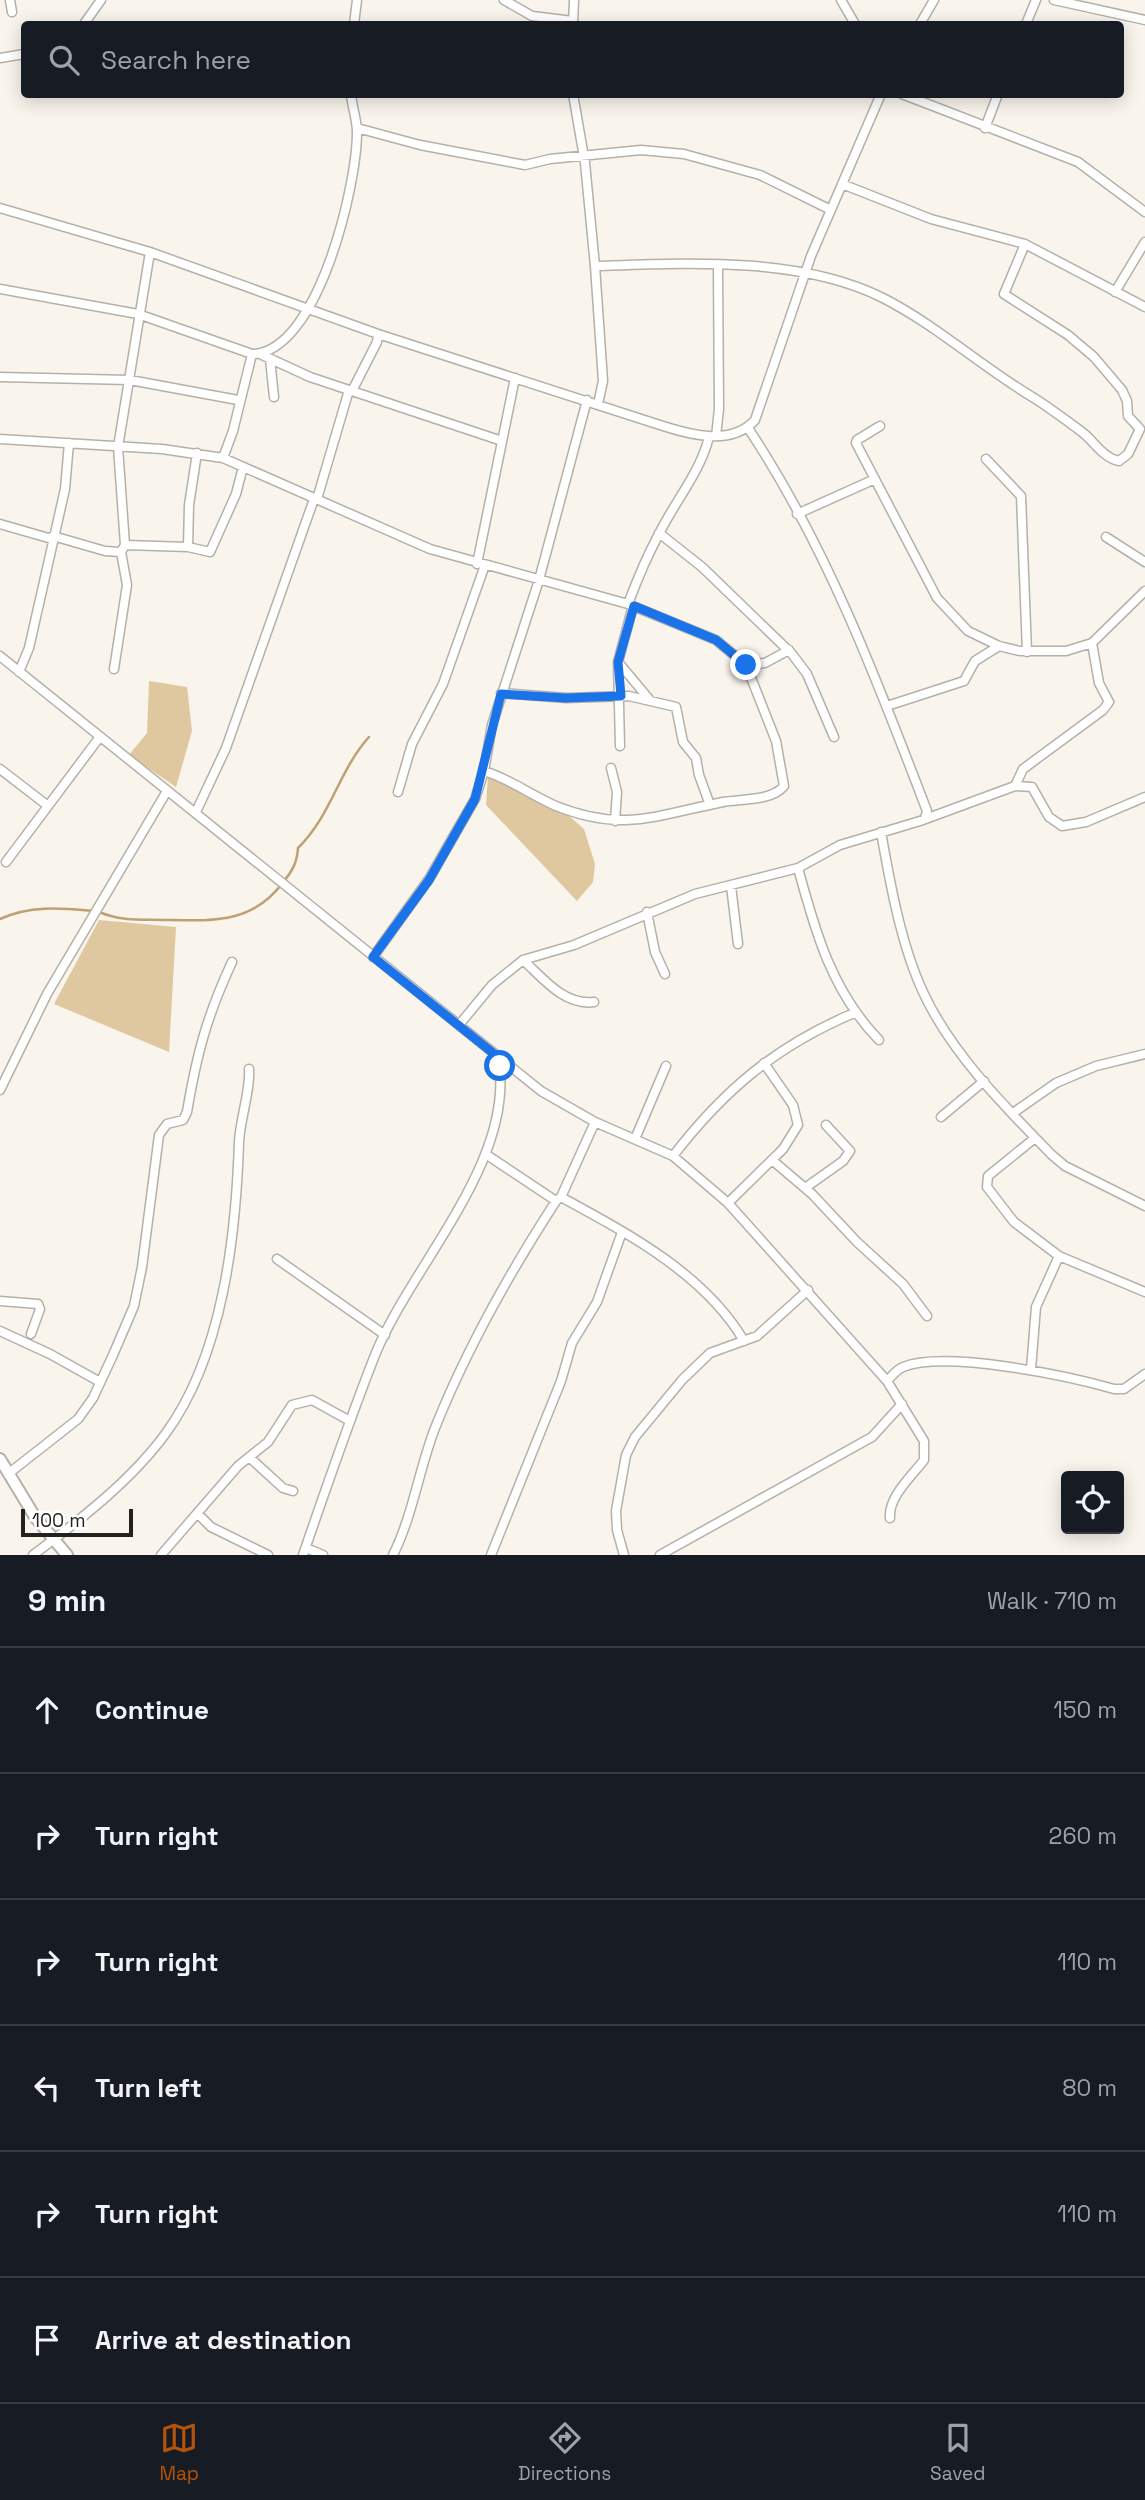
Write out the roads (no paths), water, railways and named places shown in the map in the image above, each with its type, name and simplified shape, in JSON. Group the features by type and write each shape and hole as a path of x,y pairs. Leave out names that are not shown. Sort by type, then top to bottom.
{"street":[{"path":"10,0 12,12"},
{"path":"86,21 101,0"},
{"path":"354,21 357,0"},
{"path":"504,0 532,16 561,21"},
{"path":"573,21 574,0"},
{"path":"841,0 853,21"},
{"path":"922,21 934,0"},
{"path":"1027,21 1036,0"},
{"path":"1054,0 1145,20"},
{"path":"0,58 21,54"},
{"path":"256,354 269,351 292,334 307,309 334,249 352,180 357,128 352,98"},
{"path":"574,98 583,155 594,266 603,381 598,404"},
{"path":"0,208 150,252 378,334 515,379 690,435 712,437 748,428 765,394 806,273 879,98"},
{"path":"912,98 1077,162 1145,212"},
{"path":"985,128 996,98"},
{"path":"357,128 525,165 583,155 641,150 708,159 760,174 831,210"},
{"path":"842,184 931,219 1026,244 1145,307"},
{"path":"1115,292 1145,242"},
{"path":"594,266 786,268 865,290 900,307 1002,379 1062,416 1101,451 1119,461 1128,454 1140,429 1128,416 1127,401 1122,390 1094,357 1068,335 1004,294 1026,244"},
{"path":"114,669 127,585 118,447 150,252"},
{"path":"620,746 621,696 618,662 631,605 659,533 691,481 712,437 719,410 718,267"},
{"path":"0,289 138,314 271,359 350,391 502,441"},
{"path":"196,812 226,748 316,499 350,391 377,342 378,334"},
{"path":"223,458 233,431 239,400 256,354"},
{"path":"271,359 274,397"},
{"path":"0,377 130,380 239,400"},
{"path":"398,792 412,744 443,684 481,565 515,379"},
{"path":"373,957 429,880 475,799 501,694 539,580 587,400"},
{"path":"880,426 856,443 936,598 968,631 999,646 1027,652 1066,651 1091,643 1145,591"},
{"path":"748,428 797,514 848,613 927,811 925,818"},
{"path":"0,439 197,453 223,458 430,549 631,605 716,640 746,665 776,741 784,786 773,795 710,805 637,822 615,821 580,814 554,805 515,782 484,771"},
{"path":"19,672 31,641 65,489 69,443"},
{"path":"188,547 189,505 197,453"},
{"path":"986,458 1021,496 1027,652"},
{"path":"0,524 105,551 188,547 206,552 212,550 236,494 243,467"},
{"path":"797,514 875,479"},
{"path":"659,533 702,567 789,650 807,674 834,737"},
{"path":"1106,537 1145,562"},
{"path":"1015,786 1023,769 1103,710 1109,702 1099,683 1091,643"},
{"path":"887,706 964,681 975,660 999,646"},
{"path":"746,665 763,664 789,650"},
{"path":"0,656 99,738 196,812 275,880 541,1091 595,1122 673,1156 728,1203 887,1381 923,1441 926,1452 924,1460 894,1499 889,1509 890,1518"},
{"path":"618,662 649,699"},
{"path":"754,687 756,674 763,664"},
{"path":"501,694 566,698 621,696 649,699 676,707 683,742 696,758 710,805"},
{"path":"6,862 99,738"},
{"path":"611,768 616,783 615,821"},
{"path":"0,769 48,806"},
{"path":"459,1025 492,985 523,960 574,945 695,894 798,868 840,845 1015,786 1032,788 1049,817 1062,826 1086,821 1145,797"},
{"path":"0,1090 47,994 167,791"},
{"path":"881,832 915,974 948,1033 984,1081 1035,1138 1065,1166 1145,1206"},
{"path":"798,868 825,957 854,1013 879,1040"},
{"path":"731,886 738,944"},
{"path":"647,912 655,952 665,974"},
{"path":"523,960 567,998 577,1003 594,1002"},
{"path":"8,1474 78,1419 100,1382 134,1306 142,1267 159,1135 167,1124 183,1120 187,1112 196,1059 209,1012 232,962"},
{"path":"673,1156 733,1088 764,1063 805,1035 854,1013"},
{"path":"1013,1113 1056,1083 1096,1066 1145,1054"},
{"path":"323,1555 305,1552 350,1421 385,1335 487,1155 502,1088 498,1057"},
{"path":"728,1203 794,1135 798,1116 788,1096 764,1063"},
{"path":"635,1139 666,1066"},
{"path":"33,1555 53,1541 153,1449 168,1431 207,1351 232,1235 239,1122 249,1069"},
{"path":"941,1117 984,1081"},
{"path":"393,1555 403,1535 433,1431 463,1359 524,1249 558,1199 595,1122"},
{"path":"805,1188 843,1161 850,1151 826,1125"},
{"path":"1035,1138 996,1168 985,1182 1014,1222 1059,1256 1145,1292"},
{"path":"487,1155 558,1199 665,1258 719,1306 744,1341"},
{"path":"772,1160 805,1188 857,1242 903,1284 927,1316"},
{"path":"491,1555 561,1381 572,1343 597,1302 622,1232"},
{"path":"1031,1369 1036,1307 1059,1256"},
{"path":"277,1259 385,1335"},
{"path":"624,1555 617,1530 616,1511 626,1455 635,1437 682,1380 710,1353 744,1341 768,1328 808,1290"},
{"path":"0,1301 38,1304 40,1309 30,1334"},
{"path":"0,1331 100,1382"},
{"path":"887,1381 896,1371 913,1364 966,1364 1031,1369 1114,1389 1124,1389 1145,1374"},
{"path":"161,1555 249,1457 268,1442 292,1405 312,1400 350,1421"},
{"path":"660,1555 872,1437 902,1404"},
{"path":"249,1457 283,1488 293,1491"},
{"path":"0,1459 21,1497 53,1541 67,1555"},
{"path":"198,1514 211,1527 268,1555"}],"waterway":[{"path":"99,912 133,919 202,920 232,917 260,905 290,873 296,862 298,848 319,822 350,764 369,737"},
{"path":"0,919 34,910 93,911"}]}
